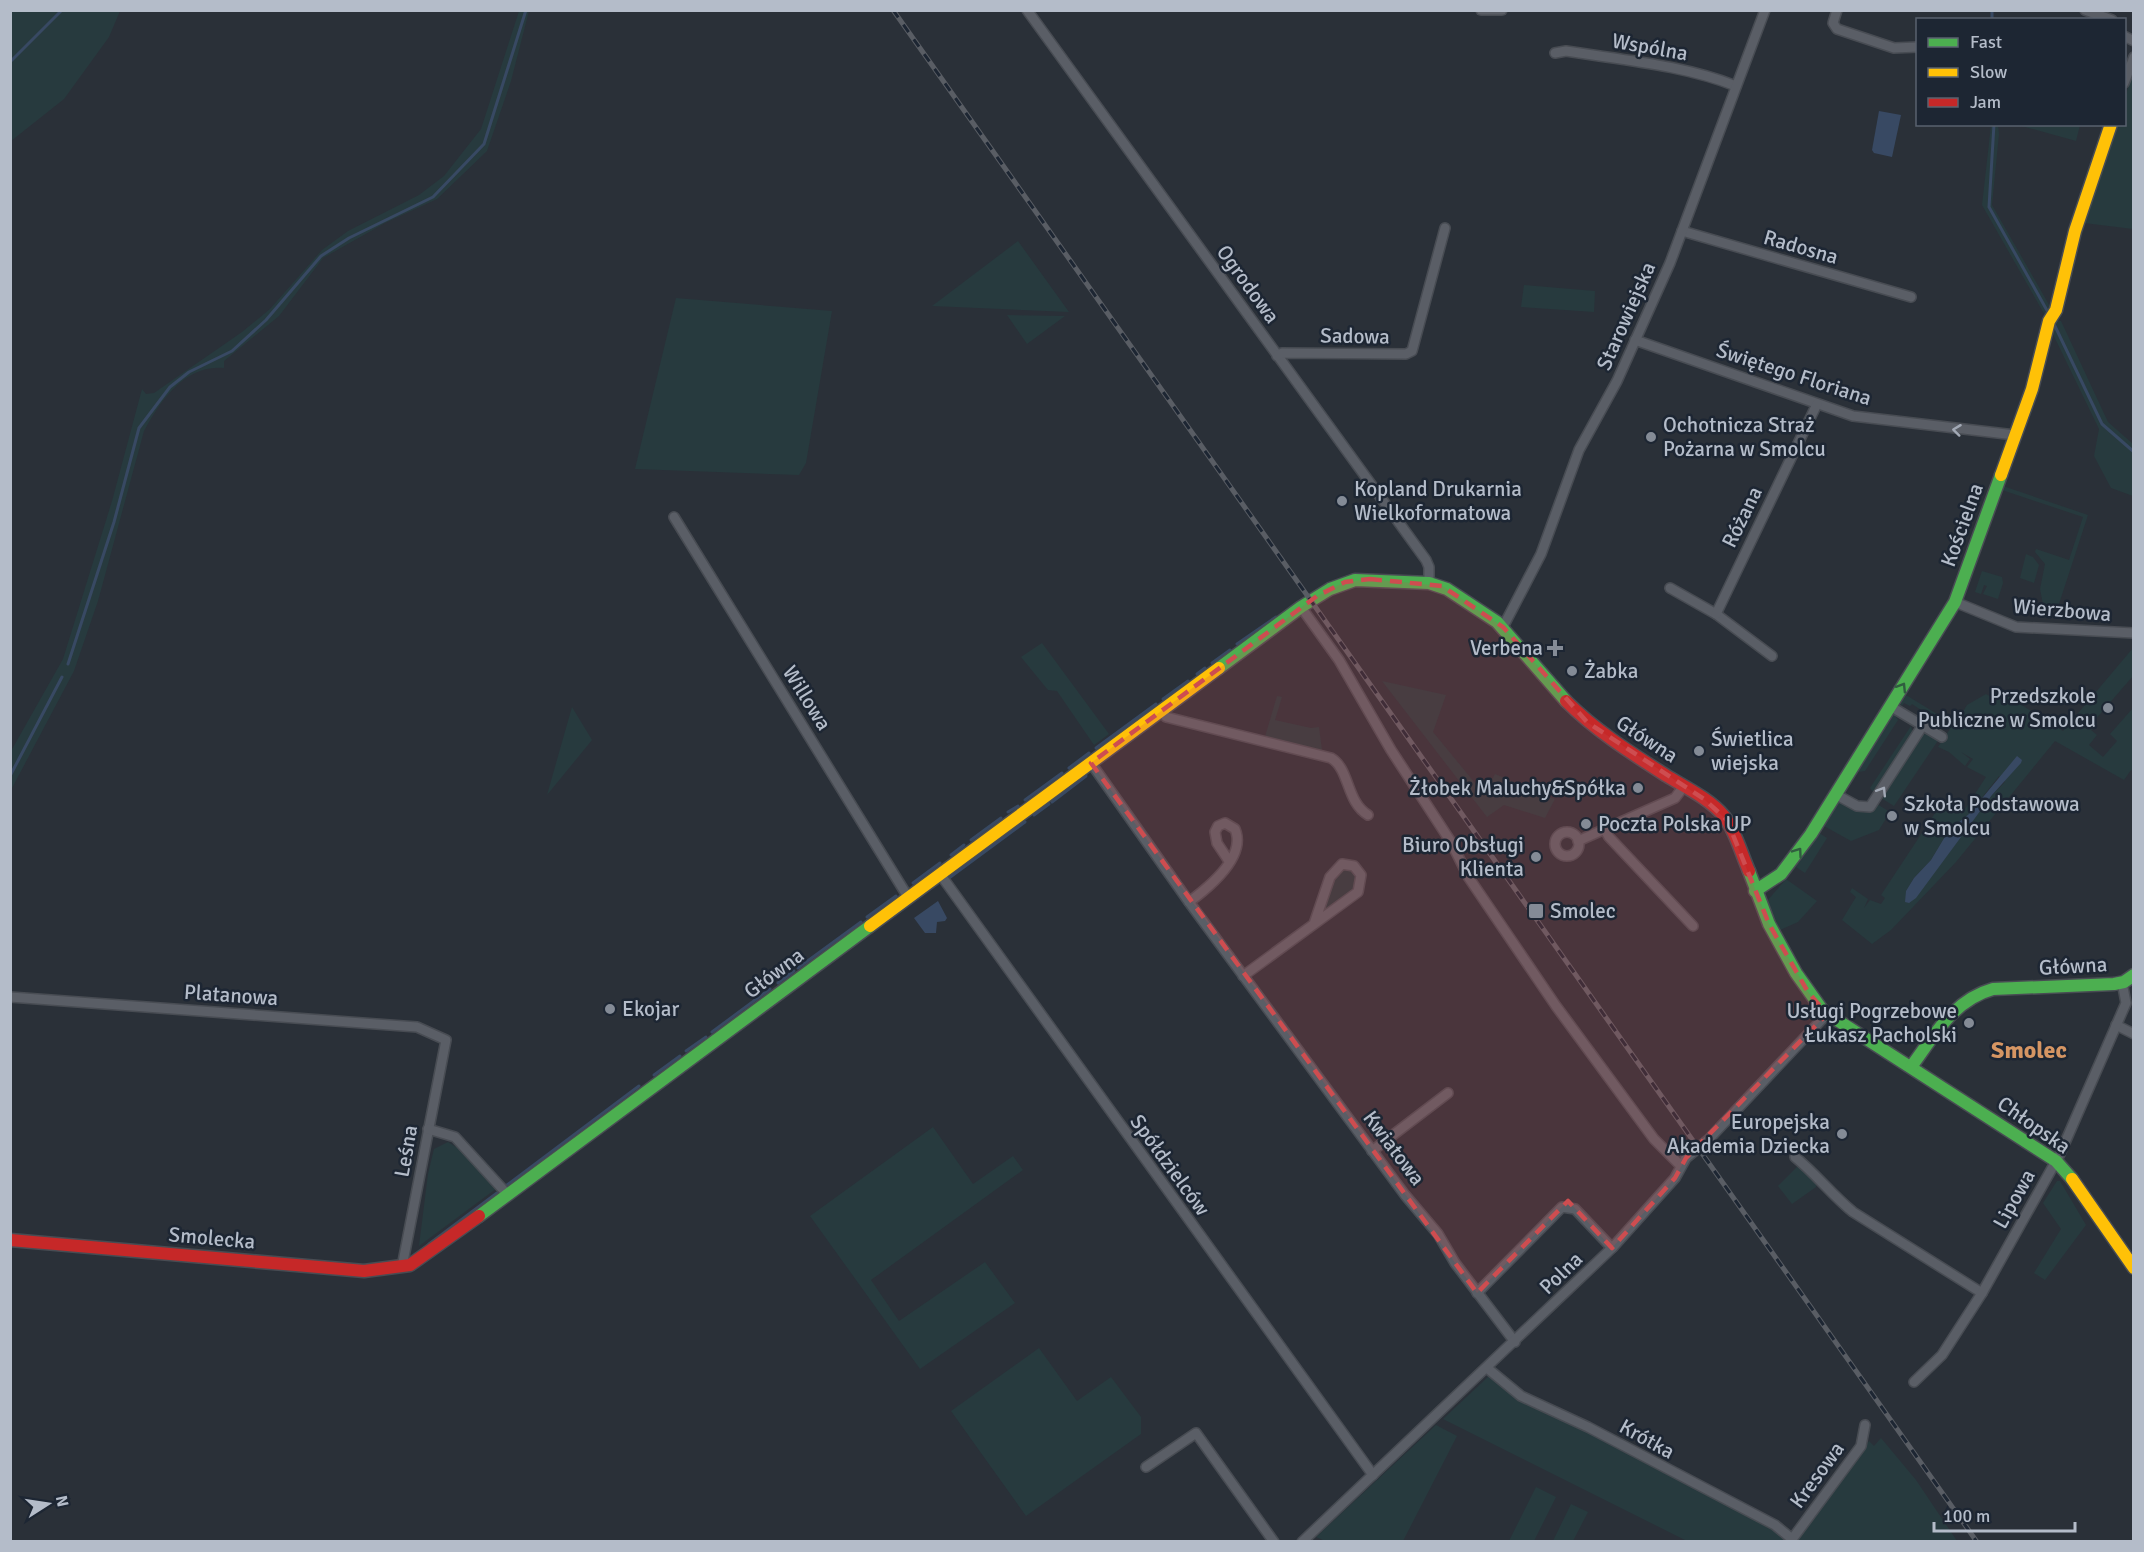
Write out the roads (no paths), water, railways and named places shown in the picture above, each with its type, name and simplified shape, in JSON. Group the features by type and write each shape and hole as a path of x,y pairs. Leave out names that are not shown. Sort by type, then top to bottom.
{"street":[{"name":"Ogrodowa","path":"1027,10 1426,560 1429,567 1429,583"},
{"path":"1481,10 1502,10"},
{"name":"Starowiejska","path":"1503,627 1541,554 1575,459 1635,340 1682,231 1765,10"},
{"path":"1837,10 1833,23 1837,29 1894,48 1916,47"},
{"path":"2085,10 2107,18"},
{"name":"Wspólna","path":"1556,53 1566,51 1643,64 1715,78 1736,86"},
{"path":"2126,77 2133,57"},
{"name":"Kościelna","path":"1755,891 1787,867 1835,795 1955,602 2032,389 2075,231 2110,126"},
{"name":"Sadowa","path":"1277,356 1282,353 1406,354 1412,351 1445,228"},
{"name":"Radosna","path":"1682,231 1911,297"},
{"name":"Świętego Floriana","path":"1635,340 1853,416 2015,435"},
{"name":"Różana","path":"1716,614 1817,404"},
{"name":"Willowa","path":"674,517 908,897"},
{"name":"Główna","path":"406,1266 508,1195 1301,607 1330,589 1356,580 1429,583 1447,589 1503,627 1578,714 1620,746 1704,799 1726,820 1755,891 1792,966 1812,998 1827,1014 1911,1067 1959,1004 1974,992 2122,982 2133,975"},
{"path":"1670,588 1716,614 1772,656"},
{"name":"Wierzbowa","path":"1955,602 2016,627 2133,633"},
{"path":"1301,607 1350,676 1391,750 1451,842 1469,878 1556,1006 1654,1139 1680,1165"},
{"path":"1890,706 1942,737"},
{"path":"1161,710 1166,717 1331,758 1339,765 1357,804 1368,815"},
{"path":"1835,795 1857,807 1870,807 1923,725"},
{"name":"Kwiatowa","path":"1091,763 1243,976 1372,1151 1438,1234 1477,1293 1515,1342"},
{"path":"1578,841 1675,798 1684,786"},
{"path":"1605,830 1693,926"},
{"path":"1189,902 1218,880 1229,861"},
{"path":"1243,976 1358,892 1361,875 1354,866 1342,864 1333,871 1314,924"},
{"name":"Spółdzielców","path":"940,874 1373,1475"},
{"name":"Lipowa","path":"1914,1382 1942,1355 1982,1293 2056,1161 2126,1004 2122,982"},
{"name":"Platanowa","path":"10,997 417,1027 446,1040"},
{"name":"Polna","path":"1302,1542 1612,1248 1675,1178 1680,1165 1708,1140 1827,1014"},
{"path":"2116,1026 2133,1034"},
{"name":"Leśna","path":"406,1266 428,1129 446,1040"},
{"name":"Chłopska","path":"1911,1067 2056,1161 2066,1171 2133,1268"},
{"path":"1372,1151 1448,1093"},
{"path":"428,1129 455,1137 508,1195"},
{"path":"1795,1157 1820,1177 1837,1199 1852,1212 1982,1293"},
{"path":"1477,1293 1562,1207 1575,1209 1612,1248"},
{"name":"Smolecka","path":"10,1240 364,1271 406,1266"},
{"name":"Krótka","path":"1487,1368 1521,1396 1588,1427 1775,1525 1791,1540"},
{"name":"Kresowa","path":"1791,1540 1861,1446 1865,1425"},
{"path":"1146,1467 1196,1433 1274,1542"}],"water":[{"path":"1879,111 1901,115 1892,157 1874,153 1872,150"},
{"path":"2017,756 2022,760 2021,763 1992,795 1916,898 1909,903 1905,902 1906,891 1914,878 1931,860 1949,830 1969,814"},
{"path":"938,901 947,918 945,921 937,922 936,933 925,933 914,918"}],"waterway":[{"path":"10,62 62,10"},
{"path":"68,664 114,522 139,428 170,387 189,372 232,351 266,320 321,256 349,238 433,197 484,144 526,10"},
{"path":"1992,10 1992,18"},
{"path":"1994,126 1989,207 2049,314"},
{"path":"2053,322 2102,424 2134,452"},
{"path":"1237,644 1276,617"},
{"path":"1212,663 1230,650"},
{"path":"1197,674 1205,668"},
{"path":"10,776 62,677"},
{"path":"1163,699 1188,681"},
{"path":"1096,748 1156,704"},
{"path":"1069,768 1089,753"},
{"path":"1025,800 1062,773"},
{"path":"1052,802 1086,776"},
{"path":"1034,815 1049,804"},
{"path":"1008,812 1018,806"},
{"path":"971,840 1001,818"},
{"path":"949,878 1025,822"},
{"path":"951,855 964,845"},
{"path":"913,883 940,863"},
{"path":"867,917 896,896"},
{"path":"798,968 861,922"},
{"path":"778,983 794,971"},
{"path":"712,1032 770,989"},
{"path":"686,1051 706,1037"},
{"path":"654,1075 680,1056"},
{"path":"507,1185 639,1086"},
{"path":"429,1244 497,1193"}],"railway":[{"path":"893,10 1977,1542"}],"place":[{"name":"Ochotnicza Straż Pożarna w Smolcu","path":"1651,437"},
{"name":"Kopland Drukarnia Wielkoformatowa","path":"1342,501"},
{"name":"Verbena","path":"1555,648"},
{"name":"Żabka","path":"1572,671"},
{"name":"Przedszkole Publiczne w Smolcu","path":"2108,708"},
{"name":"Świetlica wiejska","path":"1699,751"},
{"name":"Żłobek Maluchy&Spółka","path":"1638,788"},
{"name":"Szkoła Podstawowa w Smolcu","path":"1892,816"},
{"name":"Poczta Polska UP","path":"1586,824"},
{"name":"Biuro Obsługi Klienta","path":"1536,857"},
{"name":"Smolec","path":"1536,911"},
{"name":"Ekojar","path":"610,1009"},
{"name":"Usługi Pogrzebowe Łukasz Pacholski","path":"1969,1023"},
{"name":"Europejska Akademia Dziecka","path":"1842,1134"}],"district":[{"name":"Smolec","path":"2029,1050"}]}
